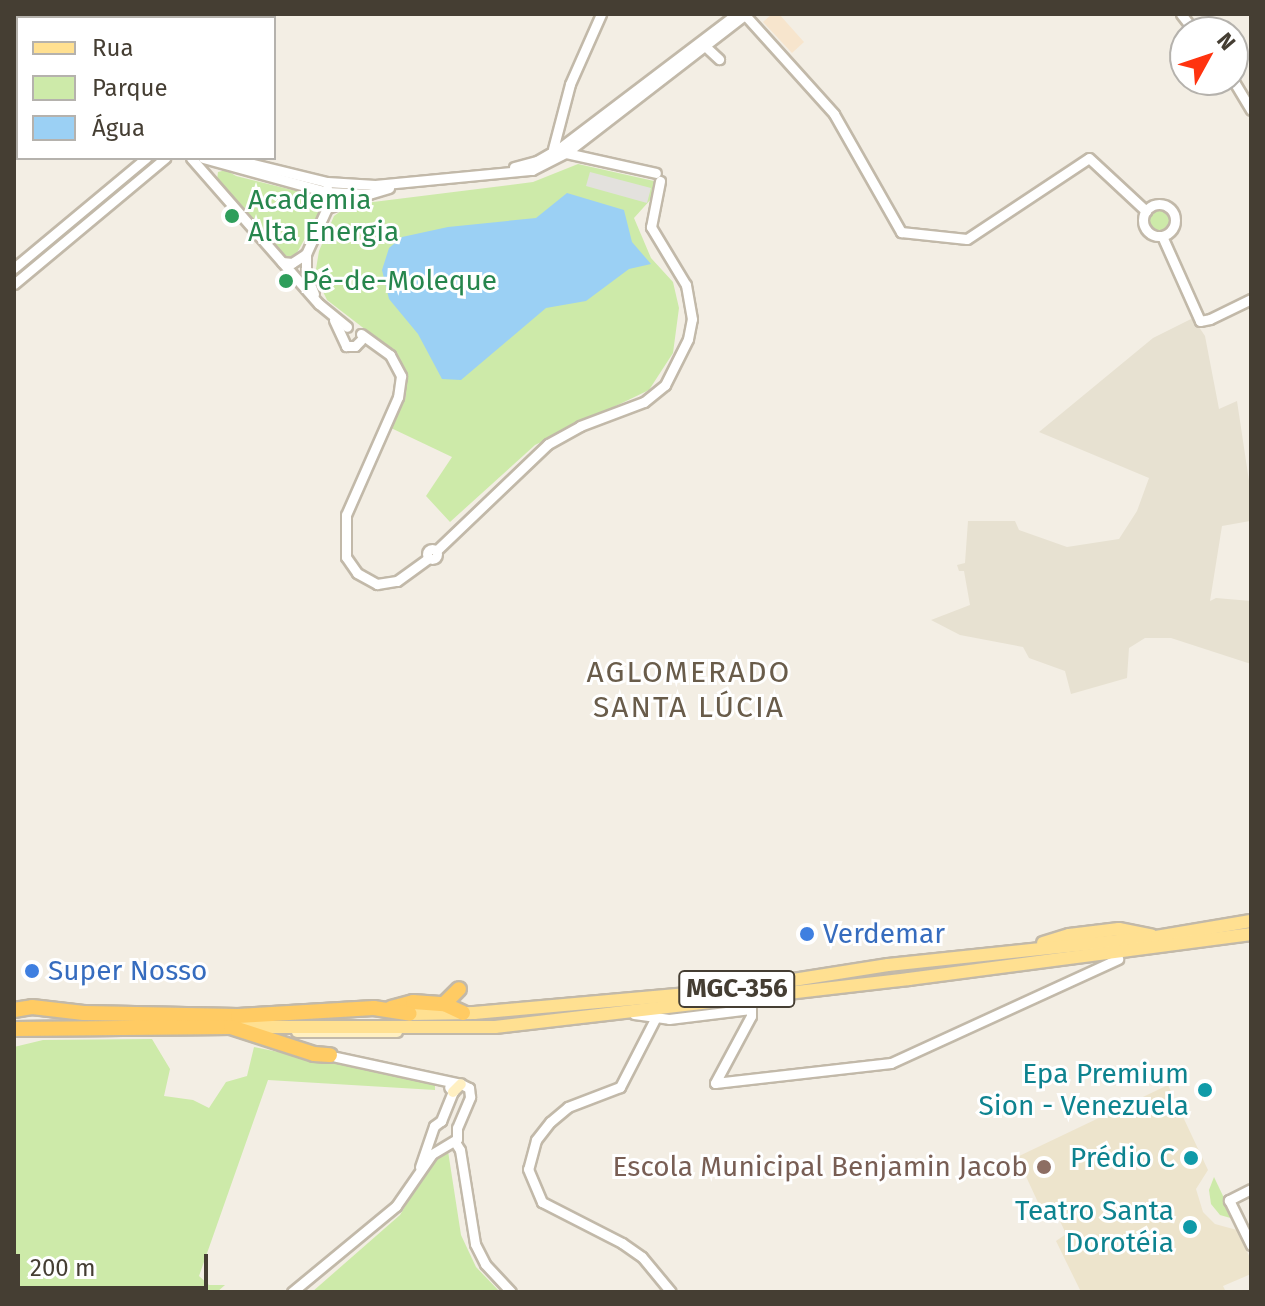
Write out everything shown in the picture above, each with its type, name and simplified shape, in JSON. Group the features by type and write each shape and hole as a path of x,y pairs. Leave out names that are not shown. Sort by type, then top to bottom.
{"highway":[{"path":"444,1004 459,989"},
{"path":"384,1021 406,1003 444,1004 463,1013"},
{"path":"14,1010 32,1007 84,1013"},
{"name":"MGC-356","path":"14,1021 84,1013 234,1022"},
{"name":"MGC-356","path":"14,1029 384,1021 410,1014"},
{"path":"234,1022 314,1054 333,1056"}],"main road":[{"path":"1066,952 1123,945 1140,957 1160,941 1251,921"},
{"path":"1066,952 1251,934"},
{"path":"974,944 984,956"},
{"name":"MGC-356","path":"410,1014 463,1013 730,990 888,965 1013,952 1066,952"},
{"name":"MGC-356","path":"234,1022 335,1015 419,1029 495,1027 751,1003 1043,961 1066,952"},
{"path":"333,1056 321,1030 335,1015"},
{"name":"MGC-356","path":"321,1030 384,1021"},
{"name":"MGC-356","path":"234,1022 338,1034 384,1021"},
{"path":"333,1056 332,1043 338,1034"}],"street":[{"path":"550,158 560,135 570,84 601,14"},
{"path":"236,160 327,187 402,184 532,170 564,150 713,32 745,14 834,114 901,232 967,239 1089,158 1146,211"},
{"path":"576,140 706,47 735,19"},
{"path":"706,47 713,32"},
{"path":"706,47 719,59"},
{"path":"560,135 576,140 590,158"},
{"path":"560,135 564,150"},
{"path":"345,330 357,328 361,337 394,360 400,385 346,515 346,557 357,573 371,582 391,583 411,573 548,444 580,426 644,402 665,385 691,331 690,301 682,277 651,227 656,181 641,171 564,150"},
{"path":"14,268 144,160"},
{"path":"14,284 163,160"},
{"path":"193,160 345,330 346,346 355,346 361,337"},
{"path":"207,160 220,166 369,194"},
{"path":"212,183 211,173 231,160"},
{"path":"327,208 402,184"},
{"path":"319,304 306,274 306,254 327,208 327,187"},
{"path":"1162,236 1175,225 1173,212 1159,204 1146,211 1143,221 1147,231 1162,236 1200,321 1251,299"},
{"path":"282,262 292,263 306,254"},
{"path":"628,1013 650,1019 669,1019 751,1003 751,1016 715,1083 891,1063 1065,982 1123,945"},
{"path":"1065,982 1071,976 1066,952"},
{"path":"650,1019 620,1087 568,1107 550,1122 530,1156 530,1178 542,1202 622,1243 642,1257 671,1292"},
{"path":"333,1056 440,1081 470,1094 455,1142 460,1150 475,1244 485,1264 511,1292"},
{"path":"420,1172 432,1134 457,1088"},
{"path":"441,1121 452,1122 457,1128"},
{"path":"432,1134 443,1146"},
{"path":"292,1292 396,1206 432,1154 455,1142"},
{"path":"1251,1189 1229,1200 1251,1245"}],"shaded area":[{"path":"14,14 53,14 54,16 16,16 16,52"},
{"path":"772,14 779,14 804,42 792,53 763,22"},
{"path":"590,172 651,188 647,203 586,186"},
{"path":"1193,318 1205,336 1219,409 1237,401 1249,481 1250,521 1222,526 1210,601 1216,598 1251,601 1251,664 1171,638 1145,638 1129,648 1127,678 1071,694 1065,671 1029,658 1023,647 960,635 931,620 970,605 964,571 959,571 957,565 965,563 968,521 1015,521 1019,530 1067,547 1119,539 1137,511 1149,478 1039,432 1153,338"},
{"path":"1168,1085 1208,1170 1196,1189 1203,1212 1215,1224 1237,1230 1251,1260 1251,1274 1223,1286 1226,1292 1081,1292 1056,1241 1066,1234 1054,1208 1042,1211 1017,1157"}],"green space":[{"path":"578,164 654,181 652,198 634,218 651,258 673,282 679,308 673,353 649,390 535,445 450,522 426,496 452,457 391,428 406,396 404,374 392,350 327,300 315,275 319,251 334,216 349,205 533,182"},
{"path":"226,170 236,176 321,197 322,208 294,258 280,256 280,251 217,180 218,172"},
{"path":"1159,205 1165,206 1173,214 1173,226 1165,234 1159,235 1153,234 1145,226 1144,220 1145,214 1153,206"},
{"path":"152,1039 170,1069 164,1096 193,1100 209,1108 226,1082 247,1076 254,1047 435,1084 435,1090 268,1080 199,1276 209,1285 225,1285 217,1292 14,1292 14,1047 43,1040"},
{"path":"448,1151 461,1235 476,1267 500,1292 312,1292 400,1215 436,1154"},
{"path":"1214,1177 1234,1219 1220,1215 1211,1204 1209,1190"}],"water":[{"path":"567,193 624,210 632,242 651,264 629,269 586,301 546,308 461,380 442,379 418,334 389,299 382,270 389,248 402,237 448,227 536,218"}],"place":[{"name":"Academia Alta Energia","path":"232,216"},
{"name":"Pé-de-Moleque","path":"286,281"},
{"name":"Verdemar","path":"807,934"},
{"name":"Super Nosso","path":"32,971"},
{"name":"Epa Premium Sion - Venezuela","path":"1205,1090"},
{"name":"Prédio C","path":"1191,1158"},
{"name":"Escola Municipal Benjamin Jacob","path":"1044,1167"},
{"name":"Teatro Santa Dorotéia","path":"1190,1227"}],"district":[{"name":"AGLOMERADO SANTA LÚCIA","path":"689,689"}]}
